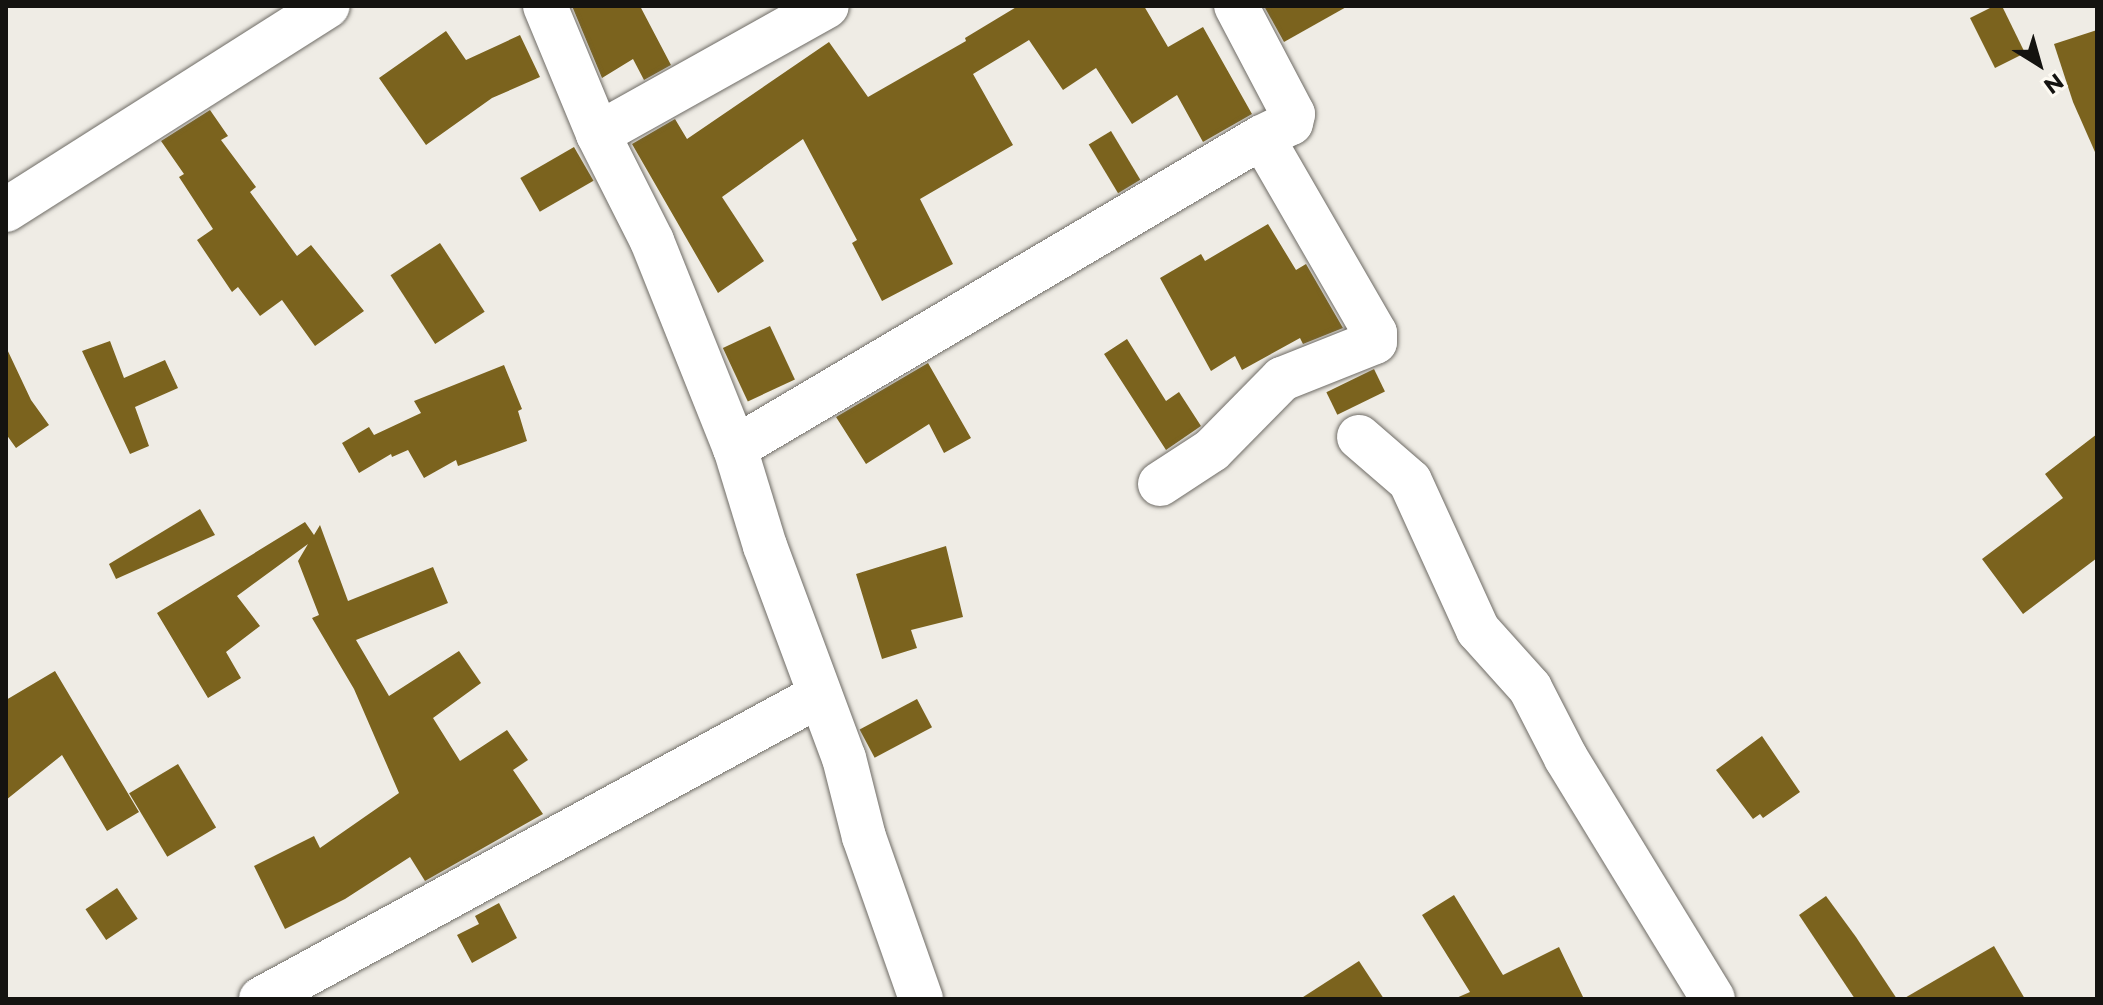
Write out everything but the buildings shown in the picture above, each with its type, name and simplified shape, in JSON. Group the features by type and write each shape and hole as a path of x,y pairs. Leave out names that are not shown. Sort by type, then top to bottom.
{"street":[{"path":"6,210 328,6"},
{"path":"545,6 598,134 652,241 735,448 765,546 844,758 864,837 921,999"},
{"path":"598,134 827,6"},
{"path":"735,448 1294,118 1236,6"},
{"path":"1160,484 1212,450 1282,379 1375,342 1375,333 1262,137"},
{"path":"1359,437 1410,481 1478,630 1530,688 1566,758 1713,999"},
{"path":"261,999 820,695"}]}
